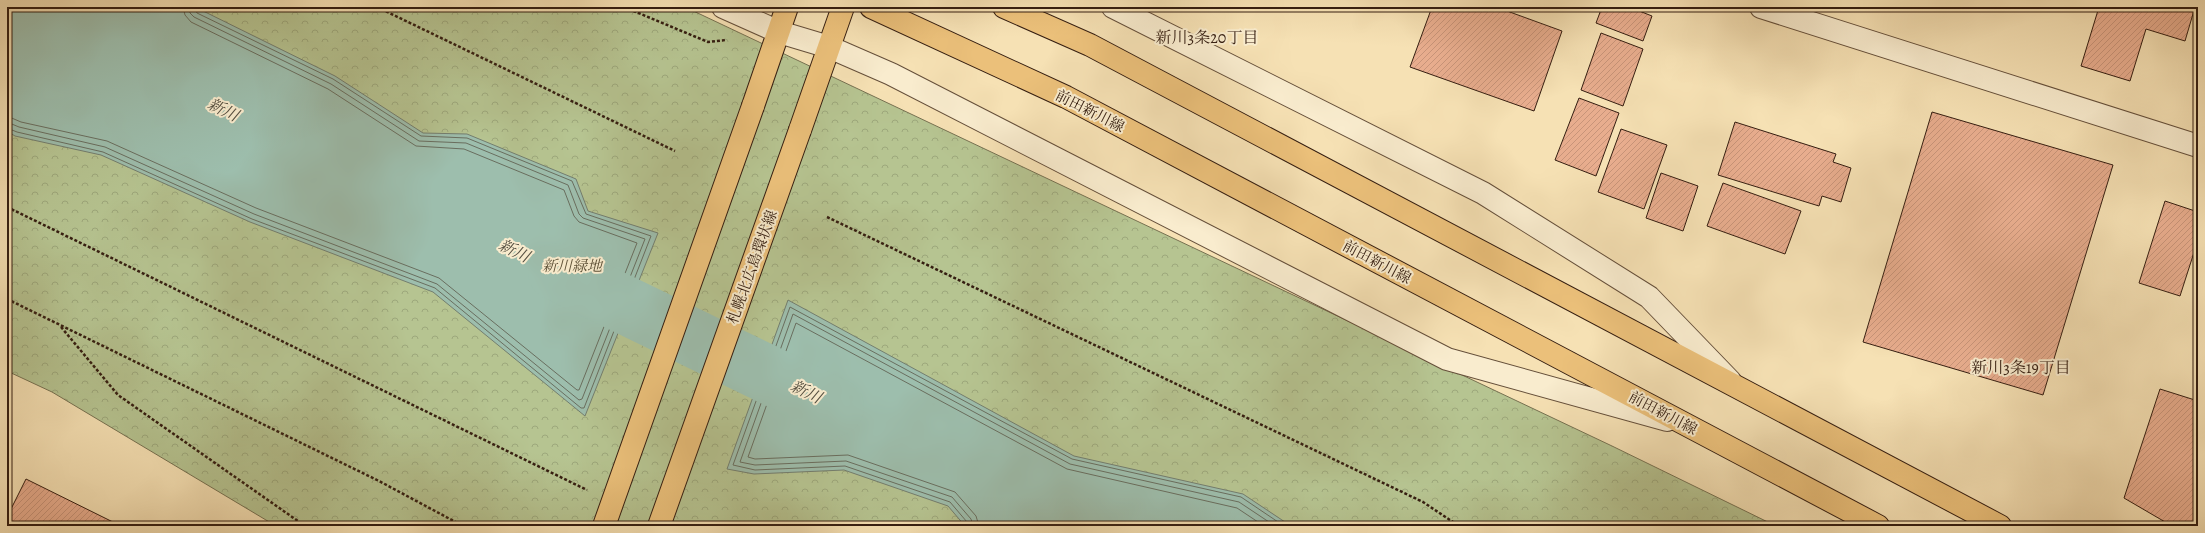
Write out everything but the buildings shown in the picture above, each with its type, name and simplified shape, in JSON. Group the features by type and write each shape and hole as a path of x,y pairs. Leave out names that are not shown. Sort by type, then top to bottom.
{"main road":[{"path":"604,526 787,7"},
{"name":"札幌北広島環状線","path":"659,526 843,7"},
{"name":"前田新川線","path":"871,7 1066,97 1878,526"},
{"path":"1004,7 1090,45 2000,526"}],"street":[{"path":"723,7 779,32 829,46 891,74 1447,359 1687,426"},
{"path":"1113,7 1483,192 1649,297 1732,383"},
{"path":"1761,7 2198,146"}],"path":[{"path":"377,7 675,151"},
{"path":"624,7 708,42 726,40"},
{"path":"7,207 535,464"},
{"path":"827,217 1423,502 1459,526"},
{"path":"7,299 379,481 463,526"},
{"path":"59,325 118,395 305,526"}],"green space":[{"name":"新川緑地","path":"7,7 685,7 1612,446 1776,526 276,526 52,392 7,371"}],"water":[{"path":"7,7 195,7 335,76 423,133 467,134 576,179 588,211 658,233 585,416 433,292 250,222 101,155 15,136 7,131"},
{"path":"788,300 1074,456 1243,494 1291,526 965,526 948,506 844,470 754,474 727,469"}],"waterway":[{"name":"新川","path":"557,272 835,407"}],"district":[{"name":"新川3条20丁目","path":"1207,38"},
{"name":"新川3条19丁目","path":"2021,368"}]}
